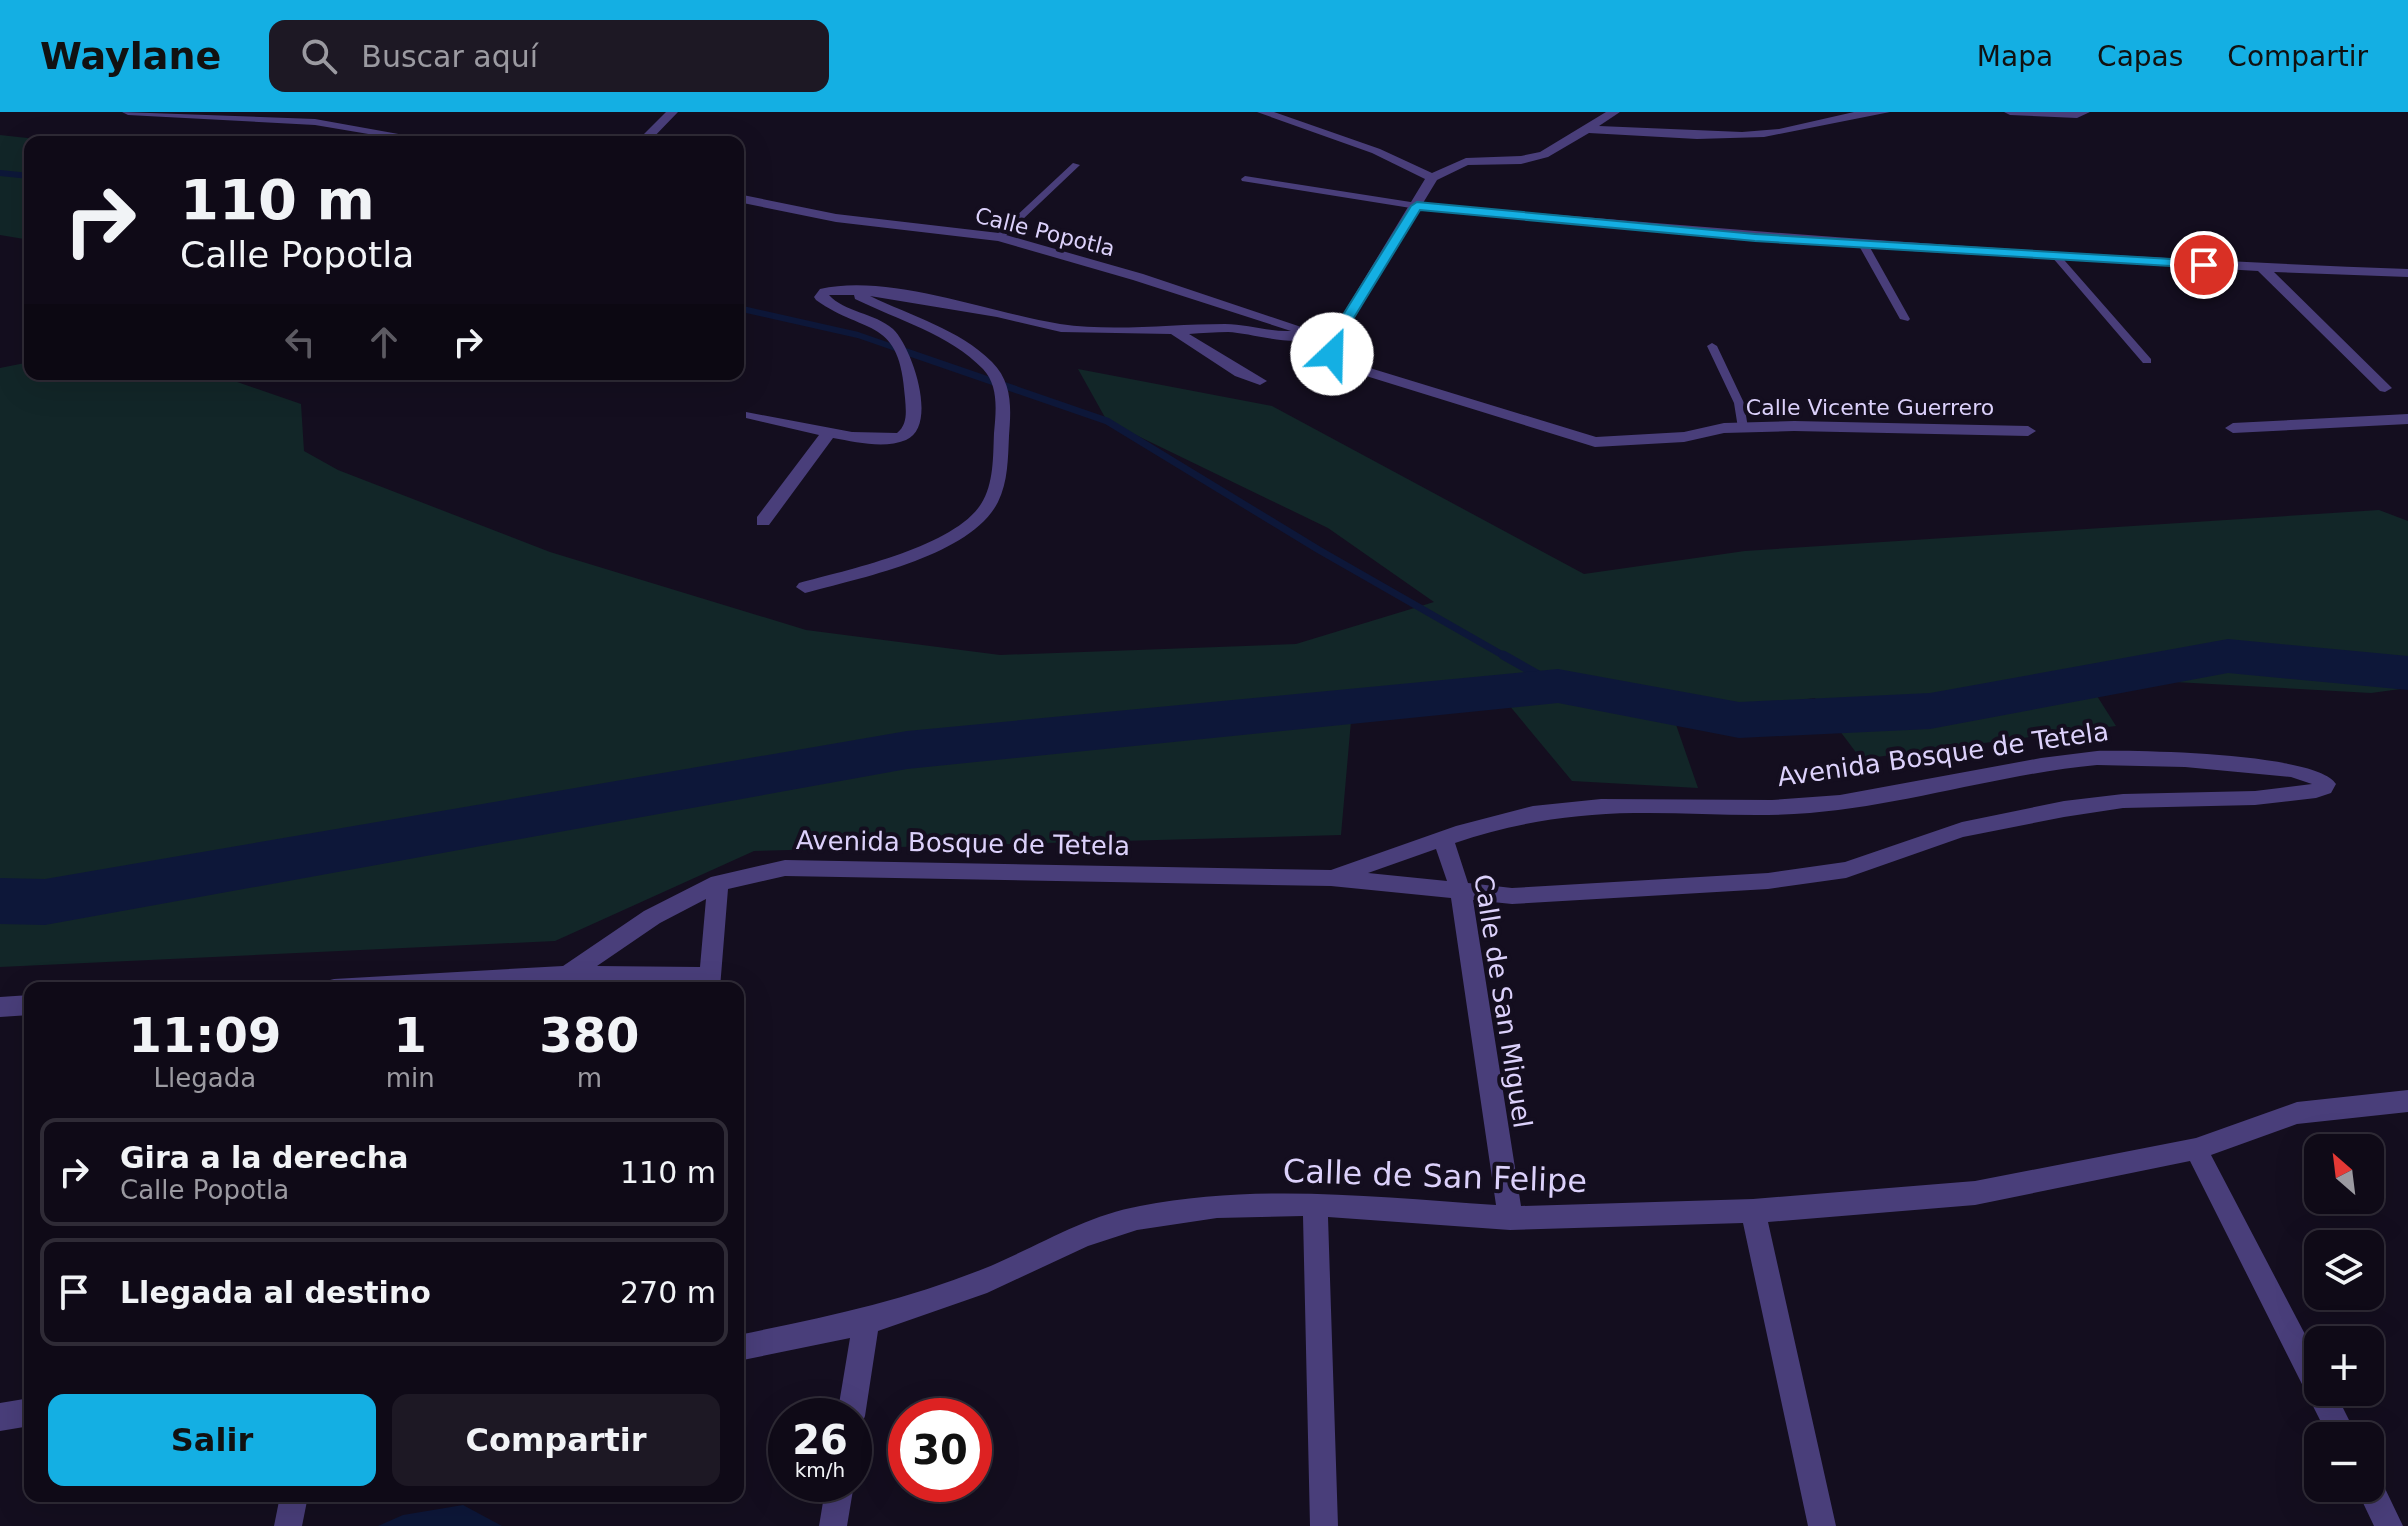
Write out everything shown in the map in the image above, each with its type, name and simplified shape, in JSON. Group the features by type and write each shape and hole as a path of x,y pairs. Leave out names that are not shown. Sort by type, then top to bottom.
{"street":[{"path":"128,112 315,122 400,136"},
{"path":"315,122 333,112"},
{"path":"648,136 672,112"},
{"path":"1263,112 1365,146 1432,178"},
{"path":"1333,342 1432,178 1466,162 1534,159 1614,112"},
{"path":"1586,129 1761,135 1808,127 1851,114 1884,112"},
{"path":"2010,112 2077,115 2084,112"},
{"name":"Calle Popotla","path":"744,199 836,218 999,237 1138,277 1333,342"},
{"path":"1417,206 1755,238 2263,269 2408,273"},
{"path":"2263,269 2385,388"},
{"path":"751,415 829,433 876,439 899,438 913,420 910,373 898,344 876,323 821,297 830,291 890,293 1061,328 1229,328 1276,336 1315,334"},
{"path":"805,587 927,548 964,530 986,511 997,487 1004,400 999,380 959,341 853,292"},
{"path":"1174,330 1240,373 1260,381"},
{"name":"Calle Vicente Guerrero","path":"1333,342 1332,354 1341,362 1595,442 1645,441 1743,428 1794,426 2028,431"},
{"path":"2233,428 2408,419"},
{"path":"763,521 829,433"},
{"name":"Avenida Bosque de Tetela","path":"567,975 652,917 718,883 785,868 1331,878 1512,896 1768,881 1846,870 1962,830 2064,809 2123,801 2255,798 2316,791 2326,784 2306,774 2231,765 2143,758 2077,760 1806,806 1658,804 1582,807 1490,824 1331,878"},
{"name":"Calle de San Miguel","path":"1444,841 1461,893 1510,1218"},
{"path":"442,982 567,975 709,982 718,883"},
{"path":"0,1007 24,1005"},
{"name":"Calle de San Felipe","path":"744,1347 866,1322 987,1280 1084,1235 1137,1218 1217,1206 1315,1204 1510,1218 1753,1211 1975,1193 2196,1149 2297,1113 2408,1101"},
{"path":"2196,1149 2304,1360"},
{"path":"1315,1204 1324,1526"},
{"path":"1753,1211 1822,1526"},
{"path":"854,1398 866,1322"},
{"path":"0,1417 24,1413"},
{"path":"288,1526 293,1502"},
{"path":"833,1526 837,1502"},
{"path":"2377,1502 2389,1526"}],"lane":[{"path":"999,237 1076,165"},
{"path":"1245,179 1417,206"},
{"path":"1863,244 1905,319"},
{"path":"2055,255 2147,361"},
{"path":"1712,346 1739,403 1743,428"}],"green space":[{"path":"0,135 24,138 24,239 0,235"},
{"path":"24,363 24,380 231,380 301,404 304,451 338,470 550,552 806,630 1000,655 1296,644 1434,602 1328,528 1107,421 1078,369 1272,406 1584,574 1745,551 2379,510 2408,521 2408,688 2371,693 2085,677 2116,726 1861,759 1815,698 1673,716 1698,788 1572,781 1494,687 1351,721 1341,835 754,851 555,941 0,967 0,368"}],"water":[{"path":"463,1505 502,1526 378,1526 403,1515"}],"waterway":[{"path":"0,173 24,175"},
{"path":"744,309 858,335 910,353"},
{"path":"904,351 1107,421 1319,550 1506,657"},
{"path":"1503,655 1558,686"},
{"path":"0,901 45,902 907,750 1558,686 1739,720 1930,711 2228,656 2408,673"}],"route":[{"path":"1332,354 1333,342 1417,206 1755,238 2204,265"}]}
